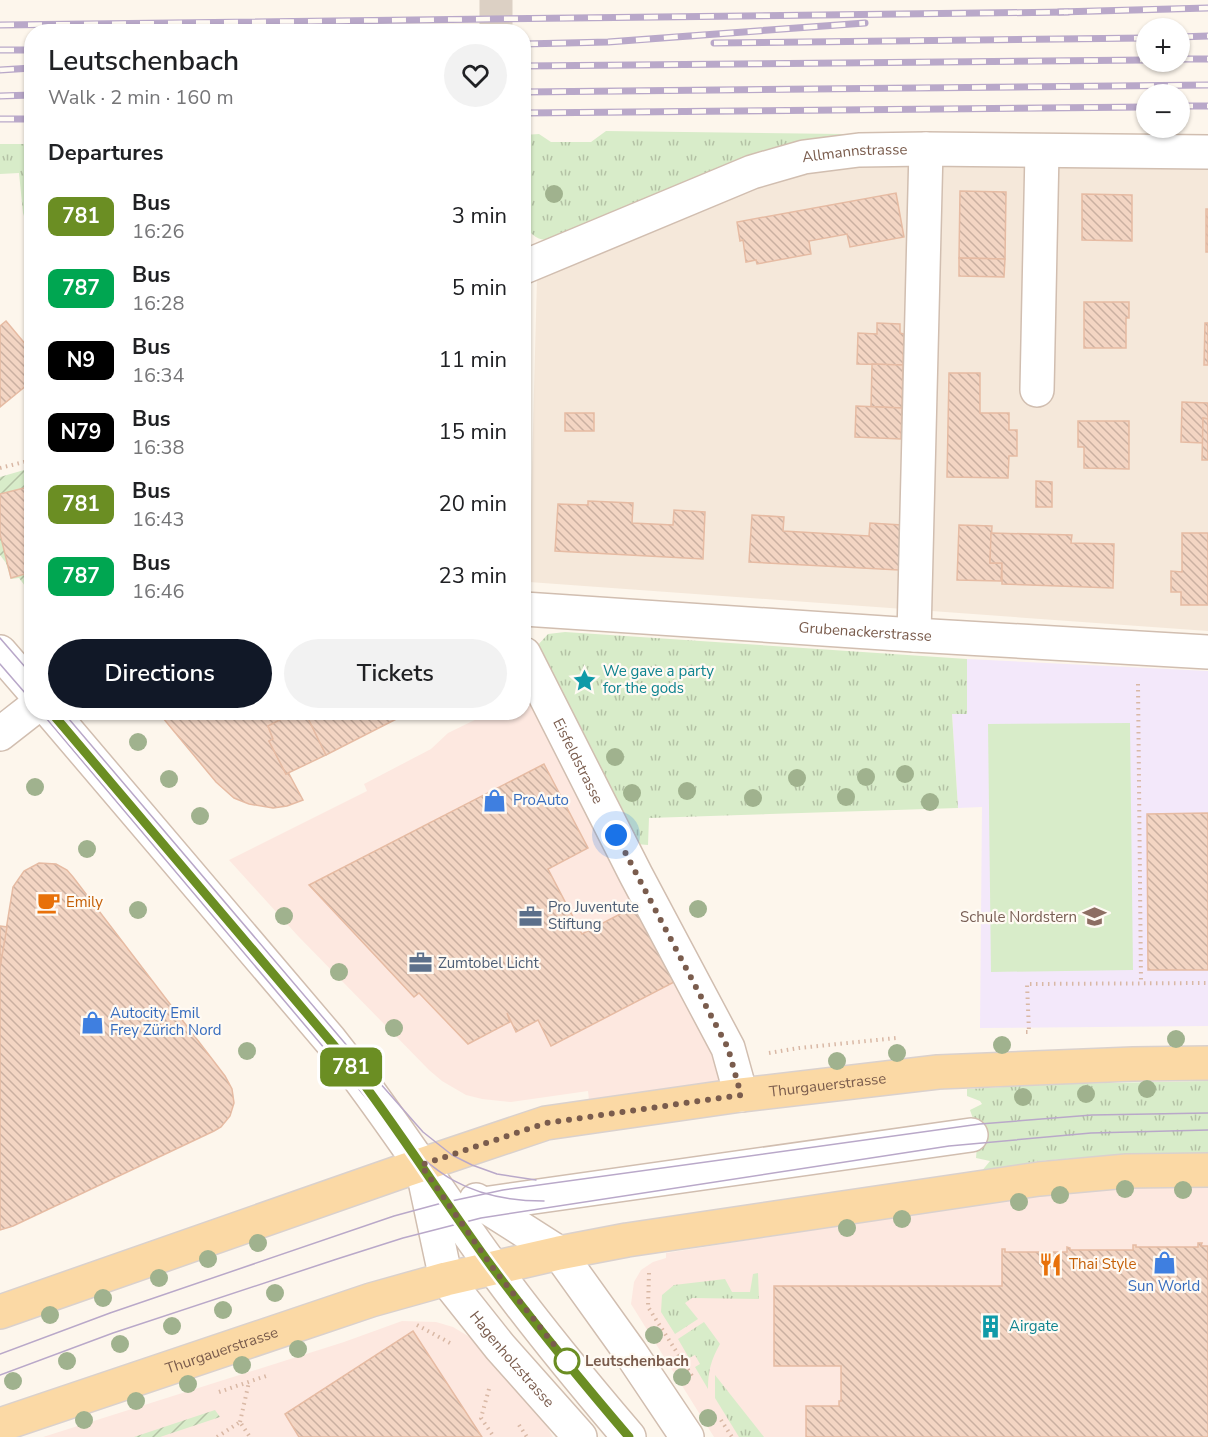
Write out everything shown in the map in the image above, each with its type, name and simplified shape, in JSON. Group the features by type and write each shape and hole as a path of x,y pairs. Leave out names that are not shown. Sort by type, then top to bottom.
{"main road":[{"name":"Thurgauerstrasse","path":"0,1312 546,1123 741,1095 938,1072 1208,1063"},
{"name":"Thurgauerstrasse","path":"0,1425 371,1300 446,1279 559,1253 627,1240 1039,1179 1127,1171 1208,1170"}],"street":[{"name":"Allmannstrasse","path":"531,264 752,172 804,157 859,150 926,149 1208,152"},
{"path":"914,635 926,149"},
{"path":"1037,390 1042,151"},
{"name":"Grubenackerstrasse","path":"531,609 1208,652"},
{"path":"0,652 24,680"},
{"name":"Eisfeldstrasse","path":"531,668 642,886 728,1048 741,1095"},
{"path":"0,734 24,715"},
{"path":"58,720 330,1040 366,1086 493,1268 629,1437"},
{"path":"483,1204 971,1135"},
{"path":"421,1165 559,1253 687,1437"},
{"path":"421,1165 446,1279"},
{"name":"Hagenholzstrasse","path":"446,1279 500,1347 579,1437"}],"path":[{"path":"0,468 24,462"},
{"path":"1138,722 1142,983"},
{"path":"1029,1032 1027,984 1208,983"},
{"path":"660,1270 649,1273 648,1307 693,1377"},
{"path":"415,1324 453,1344"},
{"path":"217,1437 240,1422 249,1382"},
{"path":"494,1437 481,1418 490,1382 496,1391"},
{"path":"719,1417 732,1437"},
{"path":"515,1419 527,1437"},
{"path":"240,1422 250,1437"}],"shaded area":[{"path":"859,160 1208,160 1208,631 531,582 537,277 755,183"},
{"name":"Schule Nordstern","path":"967,659 1208,671 1208,1026 980,1028 982,807 958,808 952,714 967,713"},
{"path":"531,694 717,1052 722,1081 589,1100 588,1091 511,1102 466,1095 442,1081 429,1070 298,936 229,860 367,791 364,784 431,749 448,733 475,720 531,720"},
{"path":"1126,1185 1208,1186 1208,1437 714,1437 631,1304 634,1282 641,1270 653,1262 666,1258 666,1253 1060,1191"},
{"path":"402,1321 436,1322 453,1327 473,1339 545,1423 553,1437 43,1437 344,1342"}],"green space":[{"path":"606,131 843,134 843,138 549,240 536,237 531,233 531,135 539,134 551,142 591,142"},
{"path":"0,144 24,144 24,216 19,173 0,174"},
{"path":"24,470 24,585 19,578 11,579 6,563 0,555 0,477"},
{"path":"565,632 967,659 967,714 952,714 958,808 649,818 648,845 636,844 537,646 548,634"},
{"path":"1130,723 1133,970 991,972 988,724"},
{"path":"1208,1081 1208,1154 1130,1154 1039,1161 981,1172 990,1161 976,1158 978,1133 970,1110 982,1104 967,1096 967,1089 1056,1084"},
{"path":"758,1273 759,1299 692,1298 685,1303 698,1319 675,1334 661,1312 662,1295 674,1285 725,1279 732,1292 750,1292 753,1274"},
{"path":"704,1322 720,1344 711,1366 708,1389 695,1367 700,1364 695,1355 689,1358 678,1339"},
{"path":"715,1375 764,1437 739,1437 715,1398"},
{"path":"215,1410 220,1417 160,1437 134,1437"}],"building":[{"path":"960,191 1006,192 1005,259 959,258"},
{"path":"896,193 904,237 850,247 847,234 809,241 811,254 757,264 756,260 746,262 743,240 740,241 737,222"},
{"path":"1082,194 1132,195 1132,241 1082,240"},
{"path":"1206,209 1208,209 1208,252 1206,252"},
{"path":"959,258 1005,259 1004,277 959,276"},
{"path":"1084,302 1129,302 1129,318 1126,318 1126,348 1084,348"},
{"path":"6,321 24,342 24,388 0,407 0,326"},
{"path":"877,323 900,324 900,333 904,334 903,365 857,364 858,333 877,334"},
{"path":"1205,323 1208,323 1208,365 1204,365"},
{"path":"872,364 903,365 902,408 871,407"},
{"path":"949,373 980,373 980,413 1009,413 1009,430 1017,430 1017,456 1009,456 1008,478 947,477"},
{"path":"1182,402 1208,403 1208,419 1203,418 1203,443 1181,442"},
{"path":"856,406 902,408 901,439 855,437"},
{"path":"565,413 594,413 594,431 565,431"},
{"path":"1203,418 1208,419 1208,460 1202,460"},
{"path":"1078,421 1129,421 1129,469 1084,468 1084,447 1078,447"},
{"path":"1036,481 1052,482 1052,507 1036,507"},
{"path":"24,488 24,574 11,578 0,534 0,494"},
{"path":"588,501 633,503 632,523 673,525 674,510 705,512 703,559 555,551 558,504 588,505"},
{"path":"752,515 784,517 783,531 869,536 870,523 902,525 899,570 749,562"},
{"path":"959,525 992,526 990,563 1002,563 1001,581 957,580"},
{"path":"991,533 1072,535 1071,543 1114,544 1113,588 1002,584 1002,563 990,563"},
{"path":"1182,533 1208,533 1208,605 1181,605 1181,592 1171,592 1171,571 1182,572"},
{"path":"165,720 280,720 268,726 273,739 269,741 303,800 273,808 249,804 234,798 216,782"},
{"path":"280,720 309,720 326,755 286,774 269,741 273,739 268,726"},
{"path":"309,720 394,720 326,755"},
{"path":"544,764 588,848 548,869 582,934 641,903 680,979 551,1046 538,1020 516,1032 507,1013 510,1022 468,1044 419,993 414,997 309,885"},
{"path":"1208,813 1208,970 1148,970 1147,814"},
{"name":"Autocity Emil Frey Zürich Nord","path":"39,863 56,864 67,870 73,877 225,1076 232,1089 234,1103 230,1116 221,1127 214,1131 13,1226 0,1230 0,967 13,887 24,871"},
{"path":"0,926 7,927 0,967"},
{"name":"Airgate","path":"1198,1243 1202,1243 1201,1246 1208,1246 1208,1437 806,1437 806,1406 839,1406 841,1366 774,1366 774,1286 1002,1286 1002,1249 1005,1249 1005,1252 1067,1252 1067,1247 1070,1250 1133,1250 1133,1245 1136,1247 1198,1247"},
{"path":"413,1331 482,1437 299,1437 285,1414"}],"tunnel":[{"path":"496,0 496,24"}],"tram line":[{"path":"0,638 24,666"},
{"path":"0,664 24,692"},
{"path":"48,720 384,1119 419,1155 454,1181 473,1190 518,1200 544,1201"},
{"path":"70,720 423,1132 452,1155 472,1165 497,1174 536,1180"},
{"path":"0,1354 110,1313 394,1216 503,1190 980,1124 1092,1115 1208,1113"},
{"path":"0,1375 113,1333 337,1259 403,1238 481,1218 949,1146 1091,1133 1208,1130"}],"railway":[{"path":"1059,12 1208,8"},
{"path":"82,24 1068,12"},
{"path":"531,44 608,42 865,23"},
{"path":"0,25 24,25"},
{"path":"1190,37 1208,36"},
{"path":"714,43 1136,38"},
{"path":"0,50 24,50"},
{"path":"1190,59 1208,59"},
{"path":"531,66 1136,60"},
{"path":"0,70 24,68"},
{"path":"531,92 1208,85"},
{"path":"0,96 24,95"},
{"path":"1190,106 1208,106"},
{"path":"531,113 1136,107"},
{"path":"0,119 24,119"}],"bus line":[{"name":"781","path":"58,720 342,1055 493,1268 629,1437"}],"place":[{"name":"We gave a party for the gods","path":"585,680"},
{"name":"ProAuto","path":"495,800"},
{"name":"Emily","path":"48,902"},
{"name":"Pro Juventute Stiftung","path":"530,916"},
{"name":"Schule Nordstern","path":"1095,917"},
{"name":"Zumtobel Licht","path":"420,963"},
{"name":"Autocity Emil Frey Zürich Nord","path":"92,1022"},
{"name":"Sun World","path":"1164,1262"},
{"name":"Thai Style","path":"1051,1264"},
{"name":"Airgate","path":"991,1326"},
{"name":"Leutschenbach","path":"567,1361"}],"route":[{"path":"567,1361 493,1268 421,1165 546,1123 741,1095 728,1048 616,835"}]}
